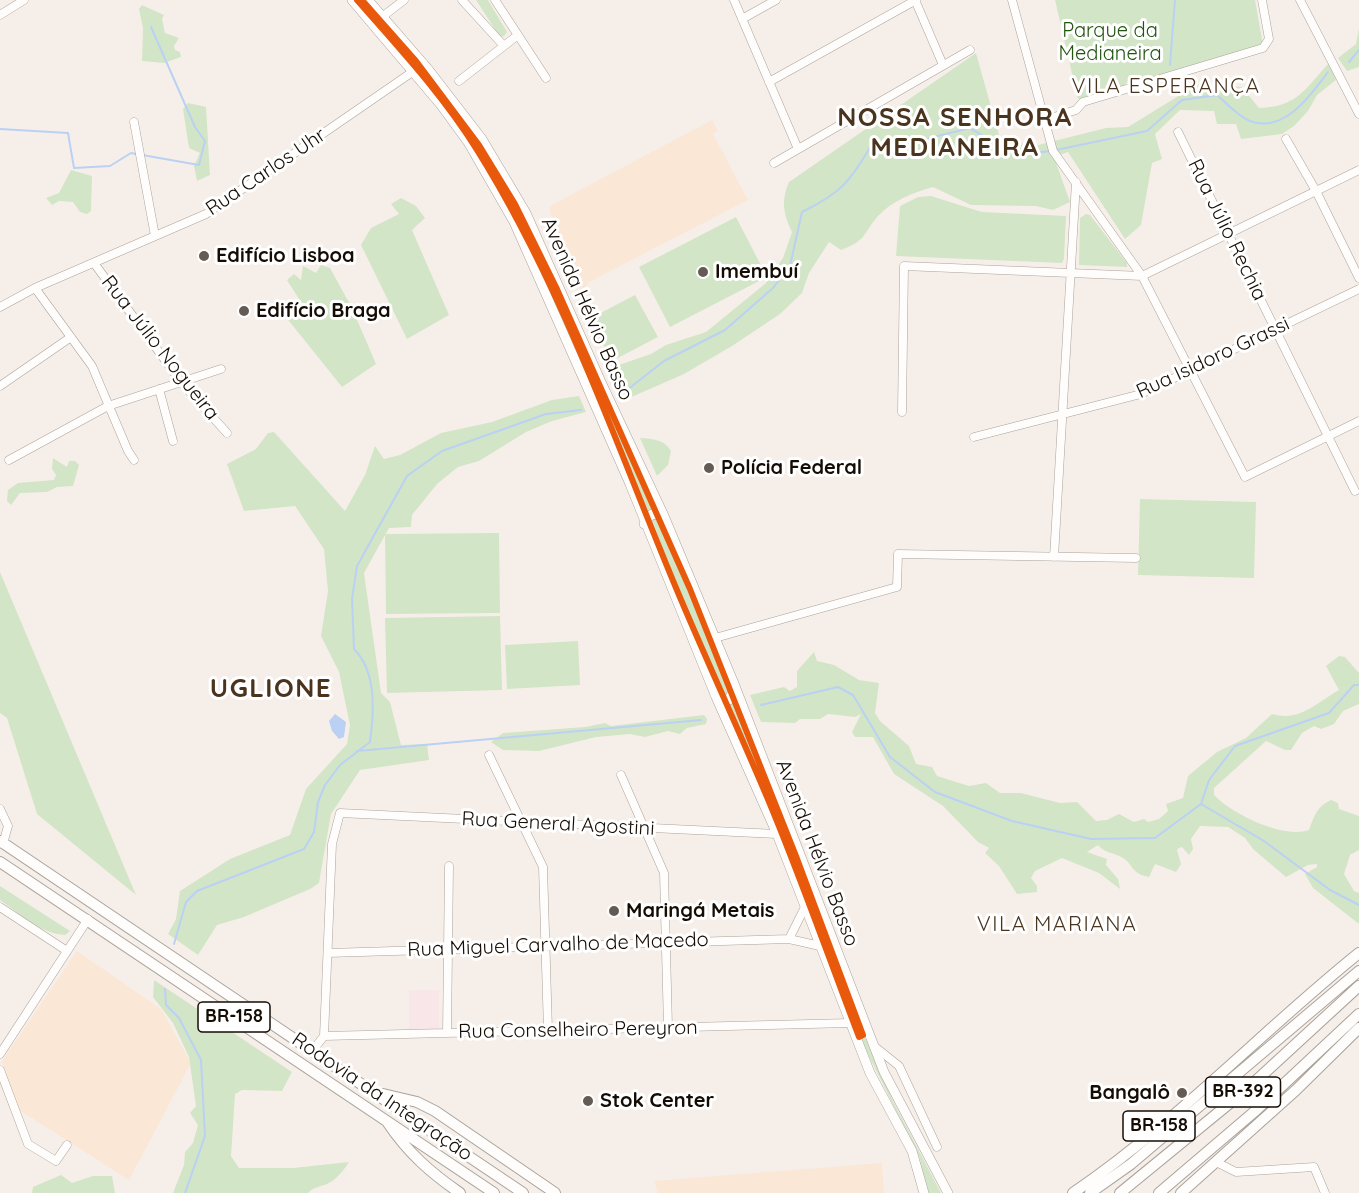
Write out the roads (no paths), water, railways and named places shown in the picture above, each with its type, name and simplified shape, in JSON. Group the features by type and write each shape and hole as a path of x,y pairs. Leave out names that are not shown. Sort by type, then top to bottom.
{"highway":[{"name":"Rodovia da Integração","path":"2,842 524,1193"},
{"name":"Rodovia da Integração","path":"0,862 494,1193"},
{"path":"88,919 96,906"},
{"name":"BR-158","path":"1073,1193 1099,1175 1220,1077 1359,953"},
{"name":"BR-158","path":"1090,1193 1191,1114 1359,971"},
{"name":"BR-392","path":"1120,1193 1247,1089 1359,986"},
{"name":"BR-158","path":"1159,1193 1254,1112 1359,1014"},
{"path":"1181,1193 1359,1028"},
{"name":"BR-158","path":"377,1092 417,1102 435,1111 555,1193"},
{"name":"BR-158","path":"385,1118 408,1151 429,1171 460,1193"}],"main road":[{"name":"Avenida Hélvio Basso","path":"352,0 415,71 468,142 514,222 630,483 644,524 716,697 777,834 870,1073 912,1151 924,1193"},
{"name":"Avenida Hélvio Basso","path":"368,0 424,64 482,139 526,213 663,516 715,638 884,1072 948,1193"},
{"path":"644,524 652,514 663,516"},
{"path":"716,697 729,700 735,686"}],"street":[{"path":"0,15 24,0"},
{"path":"382,17 404,0"},
{"path":"462,0 504,46"},
{"path":"495,0 546,78"},
{"path":"734,0 798,149"},
{"path":"742,19 776,0"},
{"path":"769,82 916,0 943,65"},
{"path":"1012,0 1052,145 1058,158 1142,276 1245,477 1359,422"},
{"path":"1045,120 1076,110 1083,102 1263,48 1269,39 1262,0"},
{"path":"1300,0 1359,114"},
{"path":"459,81 518,35"},
{"path":"774,163 970,50"},
{"name":"Rua Carlos Uhr","path":"0,307 35,288 219,207 424,64"},
{"path":"134,122 155,236"},
{"name":"Rua Júlio Rechia","path":"1178,132 1230,233 1355,490"},
{"path":"1286,139 1316,191 1359,278"},
{"path":"902,412 904,266 1142,276 1359,170"},
{"path":"1054,557 1076,182"},
{"name":"Rua Júlio Nogueira","path":"94,263 181,382 227,433"},
{"path":"35,288 92,366 134,460"},
{"name":"Rua Isidoro Grassi","path":"974,436 1141,394 1191,372 1359,289"},
{"path":"0,386 71,337"},
{"path":"9,460 108,406 221,369"},
{"path":"159,389 173,441"},
{"path":"715,638 897,587 898,554 1136,558"},
{"path":"489,755 543,867 548,1030"},
{"path":"621,775 664,873 668,1027"},
{"path":"0,808 8,826 2,842"},
{"name":"Rua General Agostini","path":"328,953 332,844 340,813 777,834"},
{"path":"447,1033 449,866"},
{"path":"0,907 67,951"},
{"path":"789,939 806,907"},
{"path":"0,1054 88,919"},
{"name":"Rua Miguel Carvalho de Macedo","path":"328,953 545,944 789,939 820,946"},
{"path":"313,1050 324,1036 328,953"},
{"name":"Rua Conselheiro Pereyron","path":"324,1036 850,1023"},
{"path":"874,1046 898,1066 937,1147"},
{"path":"884,1072 890,1067 898,1066"},
{"path":"0,1070 28,1143 56,1161 67,1145"},
{"path":"1216,1162 1236,1172 1314,1167 1325,1193"}],"water":[{"path":"335,714 346,722 344,737 339,739 332,731 329,721"}],"waterway":[{"path":"1170,65 1175,0"},
{"path":"0,129 68,133 74,168 110,166 131,153 199,165 205,141 195,127 151,27"},
{"path":"1349,62 1359,50"},
{"path":"1056,150 1147,131 1182,100 1217,95 1233,110 1250,121 1262,124 1274,122 1285,117 1305,101 1328,72"},
{"path":"627,390 664,361 725,330 773,288 790,266 802,212 826,199 843,185 872,144 905,144 970,128 989,140 1017,151 1050,151"},
{"path":"174,944 186,902 197,891 304,849 314,832 318,802 325,785 340,765 370,742 372,693 367,669 354,649 352,599 357,566 407,476 442,451 546,414 581,410"},
{"path":"761,705 838,687 853,695 890,757 935,792 1012,821 1091,839 1155,838 1201,804 1209,780 1235,746 1329,713 1354,685 1359,685"},
{"path":"357,751 701,720"},
{"path":"1201,804 1264,841 1330,890 1359,905"},
{"path":"165,989 166,1005 179,1018 201,1060 205,1136 185,1193"}],"place":[{"name":"Edifício Lisboa","path":"204,256"},
{"name":"Imembuí","path":"703,272"},
{"name":"Edifício Braga","path":"244,311"},
{"name":"Polícia Federal","path":"709,468"},
{"name":"Maringá Metais","path":"614,911"},
{"name":"Bangalô","path":"1182,1093"},
{"name":"Stok Center","path":"588,1101"}],"district":[{"name":"VILA ESPERANÇA","path":"1166,87"},
{"name":"NOSSA SENHORA MEDIANEIRA","path":"955,133"},
{"name":"UGLIONE","path":"271,689"},
{"name":"VILA MARIANA","path":"1057,925"}],"park label":[{"name":"Parque da Medianeira","path":"1110,42"}]}
